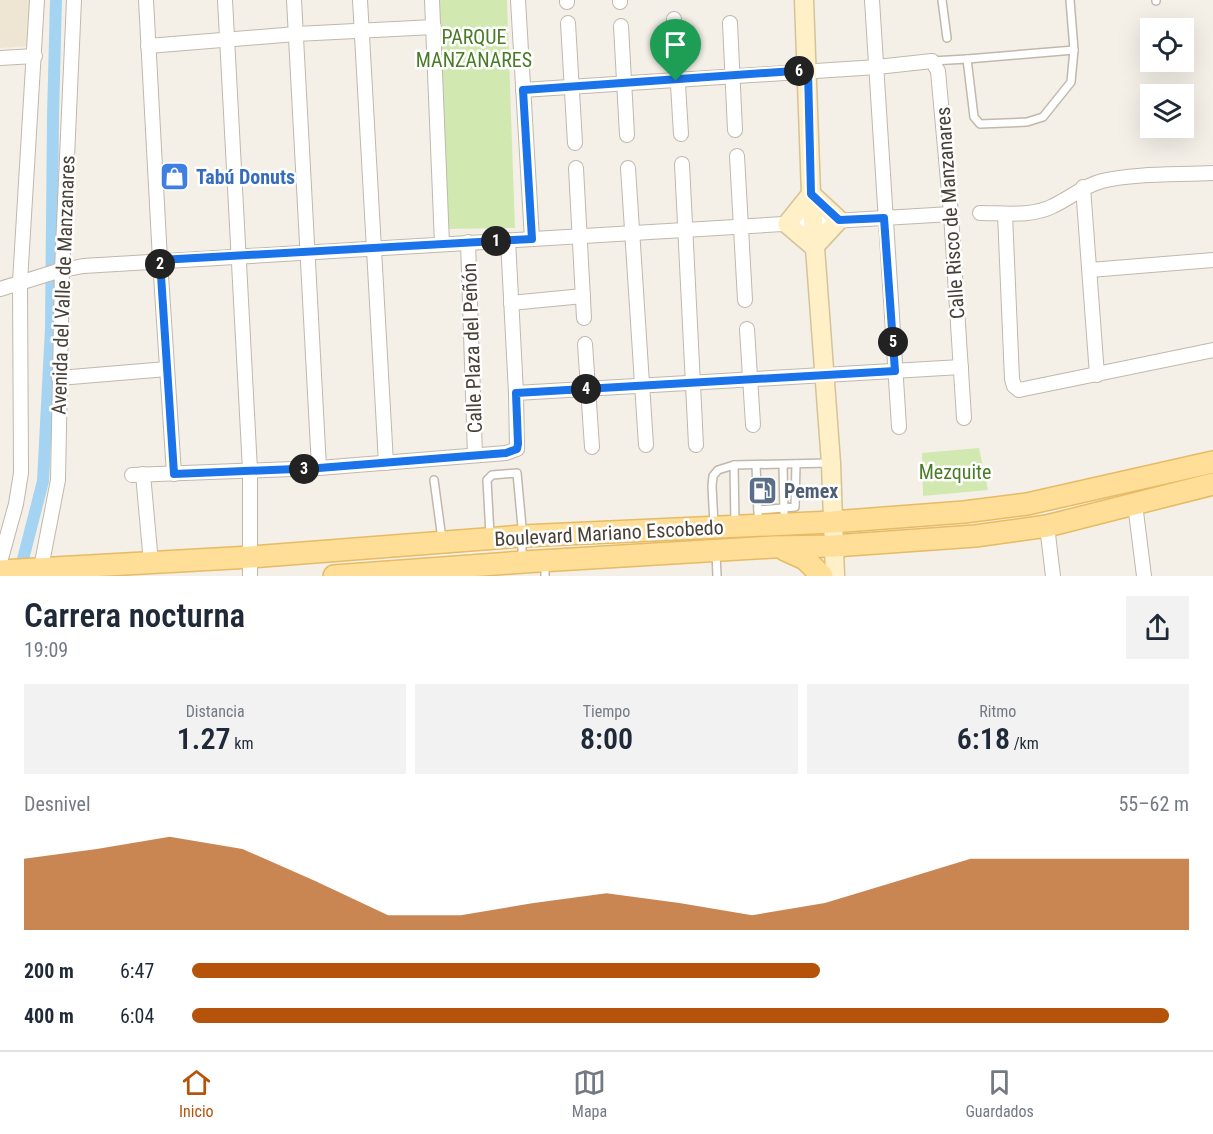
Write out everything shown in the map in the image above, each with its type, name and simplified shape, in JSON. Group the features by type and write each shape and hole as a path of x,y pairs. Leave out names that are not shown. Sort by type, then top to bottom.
{"main road":[{"name":"Boulevard Mariano Escobedo","path":"2,568 151,563 250,566 490,538 724,527 758,518 784,516 832,522 974,511 1027,504 1213,462"},
{"name":"Boulevard Mariano Escobedo","path":"334,576 522,562 545,568 716,550 834,546 975,536 1047,526 1213,484"},
{"path":"773,547 793,552 806,559 822,576"}],"street":[{"path":"2,568 21,473 24,281 37,0"},
{"name":"Avenida del Valle de Manzanares","path":"36,568 58,480 60,270 75,0"},
{"path":"146,0 174,474"},
{"path":"225,0 250,470 250,566"},
{"path":"294,0 319,468"},
{"path":"360,0 386,463"},
{"path":"432,0 442,244"},
{"path":"518,0 532,239"},
{"path":"804,0 811,194 831,463 835,576"},
{"path":"872,0 899,427"},
{"path":"674,18 681,134"},
{"path":"568,23 575,143"},
{"path":"730,23 735,130"},
{"path":"621,26 627,135"},
{"path":"148,46 296,34 434,27"},
{"path":"0,58 35,56"},
{"path":"523,90 877,67 936,61"},
{"name":"Calle Risco de Manzanares","path":"936,61 951,214 964,418"},
{"path":"737,156 746,300"},
{"path":"682,164 696,445"},
{"path":"576,168 584,318"},
{"path":"628,168 646,445"},
{"path":"980,213 1005,213 1052,207 1083,187 1119,178 1213,173"},
{"path":"1083,187 1097,375"},
{"path":"811,194 839,220"},
{"path":"787,224 811,194"},
{"path":"1005,213 1012,379 1014,386 1019,390 1213,350"},
{"path":"0,289 60,270 83,266 951,214"},
{"path":"814,247 839,220"},
{"path":"787,224 814,247"},
{"name":"Calle Plaza del Peñón","path":"468,242 475,455 506,453 517,449 518,444 508,240"},
{"path":"1090,270 1213,260"},
{"path":"511,303 583,296"},
{"path":"747,329 753,425"},
{"path":"585,344 592,447"},
{"path":"516,393 961,368"},
{"path":"59,378 167,369"},
{"path":"151,563 137,474 319,468 475,455"},
{"path":"1135,504 1144,576"},
{"path":"1047,526 1053,576"}],"lane":[{"path":"942,0 946,38"},
{"path":"967,59 974,117 980,124 1018,122 1042,117 1071,82 1074,50 1070,0"},
{"path":"936,61 1074,50"},
{"path":"724,527 712,492 713,476 718,470 734,465 831,463"},
{"path":"784,516 795,507 796,464"},
{"path":"724,527 734,465"},
{"path":"756,465 758,518"},
{"path":"783,465 784,516"},
{"path":"490,538 487,480 492,474 517,472 522,562"},
{"path":"434,480 442,542"},
{"path":"716,550 717,576"}],"shaded area":[{"path":"0,0 30,0 29,46 0,48"}],"green space":[{"name":"PARQUE MANZANARES","path":"436,0 507,0 515,228 449,229"},
{"name":"Mezquite","path":"979,448 988,490 923,496 922,453"}],"waterway":[{"path":"19,575 43,481 51,328 56,0"}],"place":[{"name":"Tabú Donuts","path":"175,177"},
{"name":"Pemex","path":"763,491"}],"route":[{"path":"808,70 811,194 839,220 884,218 895,371 516,393 518,444 517,449 506,453 319,468 174,474 160,260 532,239 523,90 676,81 808,70"}]}
